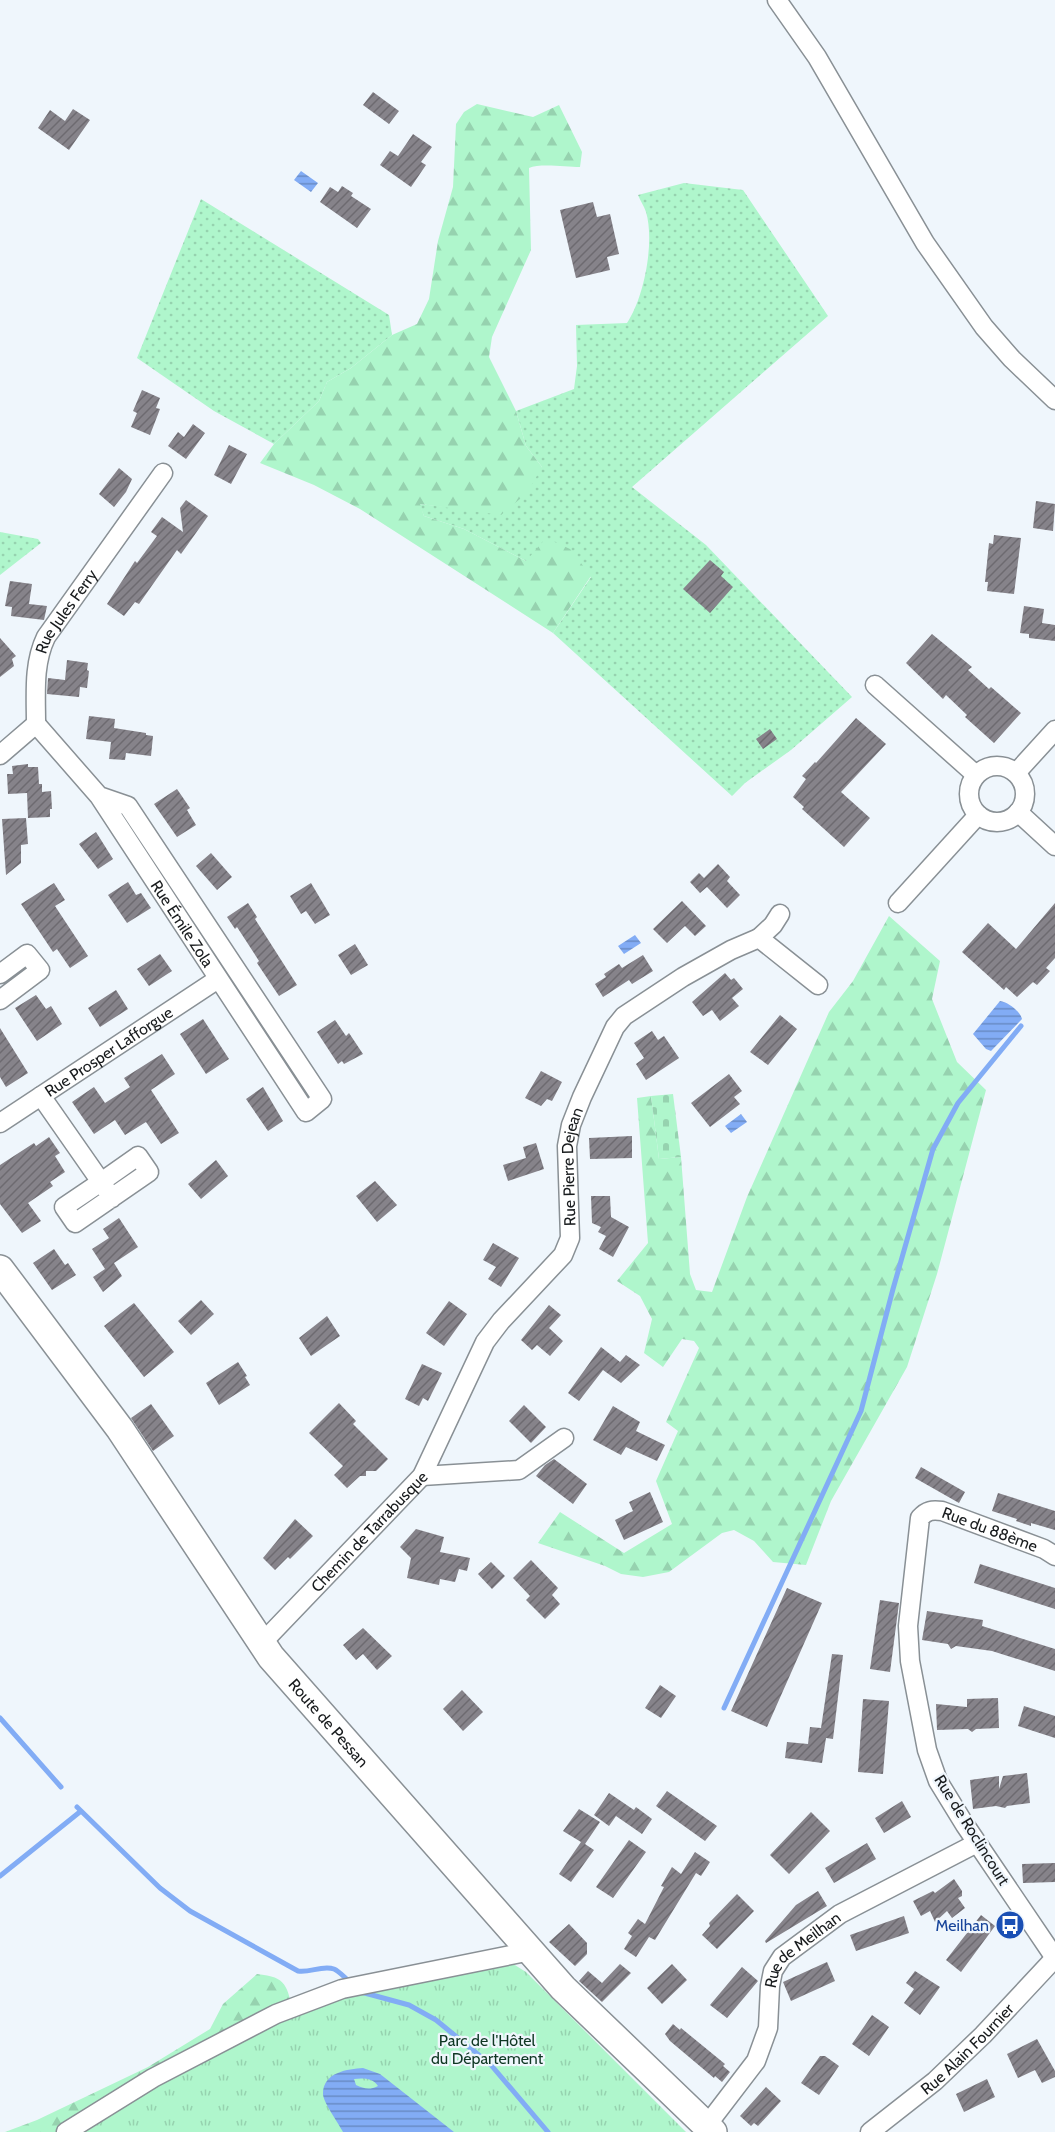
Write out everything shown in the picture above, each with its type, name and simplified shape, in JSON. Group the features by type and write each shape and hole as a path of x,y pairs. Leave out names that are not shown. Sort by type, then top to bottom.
{"main road":[{"name":"Route de Pessan","path":"0,1269 120,1429 261,1644 282,1670 563,1988 710,2129"}],"street":[{"path":"777,0 817,57 924,243 984,327 1012,359 1055,400"},
{"name":"Rue Jules Ferry","path":"36,724 37,665 40,649 46,637 163,473"},
{"path":"875,685 976,775"},
{"path":"0,755 36,724"},
{"name":"Rue Émile Zola","path":"36,724 99,796 306,1112 322,1099 128,806 99,796"},
{"path":"1016,773 1055,730"},
{"path":"995,765 1006,767 1016,773 1025,792 1018,812 1009,819 998,822 978,815 971,806 968,795 970,784 976,775 985,768 995,765"},
{"path":"1018,812 1055,846"},
{"path":"898,903 978,815"},
{"name":"Rue Pierre Dejean","path":"422,1476 485,1342 567,1248 570,1238 567,1146 571,1125 615,1027 624,1016 683,977 731,950 759,938 773,925 780,914"},
{"path":"759,938 818,985"},
{"path":"0,974 27,954 40,970 0,999"},
{"name":"Rue Prosper Lafforgue","path":"0,1122 218,979"},
{"path":"41,1096 112,1198"},
{"path":"138,1156 149,1172 75,1223 64,1207 101,1182 138,1156"},
{"name":"Chemin de Tarrabusque","path":"261,1644 422,1476 519,1470 564,1438"},
{"name":"Rue du 88ème","path":"924,1513 931,1510 942,1511 1044,1549 1055,1556"},
{"name":"Rue de Roclincourt","path":"924,1513 920,1518 908,1626 910,1660 927,1750 938,1781 1055,1958"},
{"name":"Rue de Meilhan","path":"710,2129 756,2061 768,2028 771,1978 782,1957 840,1914 977,1843"},
{"path":"66,2132 153,2078 276,2014 350,1987 531,1951"},
{"name":"Rue Alain Fournier","path":"870,2132 935,2081 984,2036 1055,1958"}],"green space":[{"path":"477,104 533,117 559,105 582,152 580,167 546,165 529,168 531,250 492,337 489,357 516,411 526,446 542,467 527,493 501,515 420,504 424,516 464,529 526,561 546,538 570,549 591,576 553,633 360,509 314,485 260,463 274,444 319,401 327,382 351,368 392,335 417,324 429,299 438,241 453,187 456,124 464,112"},
{"path":"684,183 743,190 828,316 632,487 706,545 852,697 791,750 745,783 732,796 553,633 591,577 526,561 464,529 424,516 419,504 458,508 542,467 526,446 516,411 574,389 577,366 576,325 627,323 643,285 648,254 646,212 638,195"},
{"path":"201,199 389,315 392,335 351,368 327,382 319,401 274,444 214,411 137,358"},
{"path":"0,532 38,539 41,543 0,575"},
{"path":"889,916 940,961 932,999 957,1062 986,1090 937,1274 907,1367 831,1501 806,1565 773,1562 754,1541 734,1530 722,1533 669,1572 643,1577 621,1574 605,1566 538,1543 560,1512 624,1553 672,1524 656,1481 678,1431 666,1422 699,1348 694,1341 682,1339 663,1367 644,1353 652,1319 640,1296 617,1281 648,1243 637,1098 651,1096 659,1159 681,1157 690,1274 696,1290 712,1292 747,1197 829,1012 853,981"},
{"path":"673,1094 681,1157 659,1159 651,1096"},
{"name":"Parc de l'Hôtel du Département","path":"507,1960 526,1972 686,2132 81,2132 157,2085 276,2021 344,1995"},
{"path":"257,1974 267,1975 284,1984 294,2013 100,2132 5,2132 37,2120 148,2067 210,2029 223,2004"}],"water":[{"path":"301,171 318,183 311,192 294,180"},
{"path":"635,935 641,943 624,954 618,946"},
{"path":"1000,1001 1013,1007 1022,1019 991,1051 986,1049 973,1034"},
{"path":"741,1114 747,1122 731,1133 725,1126"},
{"path":"363,2068 380,2074 454,2132 343,2132 326,2102 323,2094 324,2087 327,2081 337,2073","holes":["354,2079 371,2080 378,2086 362,2087 356,2085"]}],"building":[{"path":"373,92 399,111 389,124 363,105"},
{"path":"73,109 90,120 69,150 38,128 50,110 65,121"},
{"path":"413,134 432,147 421,162 426,165 411,187 380,165 390,151 398,156"},
{"path":"342,186 353,193 351,196 371,209 357,228 320,202 330,187 338,192"},
{"path":"593,202 597,217 610,214 619,254 607,257 610,270 576,278 560,210"},
{"path":"142,390 160,398 156,408 160,409 150,435 131,427 137,413 133,411"},
{"path":"193,424 205,433 186,459 168,446 178,432 184,437"},
{"path":"229,445 247,454 231,484 214,475"},
{"path":"119,468 132,479 126,492 114,507 99,494"},
{"path":"186,500 208,516 181,554 177,550 139,604 135,602 124,616 107,604 135,561 137,563 157,536 151,532 162,517 183,532 180,508"},
{"path":"1036,501 1055,504 1053,531 1033,528"},
{"path":"994,535 1021,538 1014,594 987,591 988,582 985,582 989,543 993,544"},
{"path":"710,560 724,572 721,576 733,587 710,613 683,589"},
{"path":"10,581 32,584 29,604 47,606 44,620 11,616 12,607 5,606"},
{"path":"1024,606 1044,609 1042,623 1055,625 1055,641 1029,638 1029,634 1020,633"},
{"path":"932,634 972,667 968,670 989,689 991,687 1021,713 994,743 965,717 967,715 946,695 943,699 906,663"},
{"path":"0,638 16,656 12,659 14,666 0,677"},
{"path":"67,660 88,663 87,688 80,687 79,697 47,694 48,678 65,680"},
{"path":"89,716 115,719 114,728 153,736 151,756 126,753 125,760 109,759 111,742 86,739"},
{"path":"856,718 886,744 841,792 870,818 844,847 802,809 804,807 793,797 806,779 802,776"},
{"path":"770,729 777,739 763,749 756,739"},
{"path":"28,764 28,767 38,767 42,792 51,791 50,817 28,818 27,793 8,794 7,774 13,774 12,766"},
{"path":"177,789 190,808 187,810 196,825 177,837 154,804"},
{"path":"26,818 28,844 21,845 21,863 6,875 2,819"},
{"path":"96,832 113,859 98,869 79,844"},
{"path":"211,853 232,877 217,890 196,866"},
{"path":"718,864 730,877 727,881 740,895 727,908 707,887 700,893 690,882 699,873 704,878"},
{"path":"128,882 136,895 141,893 151,908 127,923 108,895"},
{"path":"54,883 65,900 55,906 88,956 70,968 57,949 53,952 21,904"},
{"path":"311,883 330,915 315,924 306,911 301,914 290,896"},
{"path":"682,901 706,926 695,936 685,926 667,943 653,929"},
{"path":"248,903 257,917 255,919 297,985 279,996 237,927 235,929 227,917"},
{"path":"1055,903 1055,958 1046,968 1050,971 1037,985 1033,982 1017,997 1006,987 1004,990 962,952 988,923 1016,949"},
{"path":"355,944 368,965 351,975 338,955"},
{"path":"160,954 172,971 149,986 137,969"},
{"path":"643,955 653,971 632,984 629,980 603,997 595,984 606,977 604,974 619,964 622,968"},
{"path":"725,973 731,980 734,978 743,989 732,998 739,1006 720,1021 712,1010 703,1016 692,1002"},
{"path":"116,990 128,1009 100,1027 88,1008"},
{"path":"36,995 46,1009 51,1006 62,1024 37,1041 15,1008"},
{"path":"780,1015 797,1029 768,1065 750,1052"},
{"path":"203,1019 229,1059 206,1074 180,1034"},
{"path":"335,1020 346,1036 349,1033 363,1054 344,1064 342,1061 338,1064 317,1032"},
{"path":"0,1028 28,1073 6,1087 0,1077"},
{"path":"652,1031 658,1040 664,1036 679,1058 646,1080 636,1064 644,1058 634,1043"},
{"path":"162,1054 175,1074 151,1090 179,1133 161,1144 146,1122 125,1135 115,1120 94,1134 72,1102 94,1087 105,1103 130,1087 124,1078"},
{"path":"541,1071 562,1082 552,1101 547,1099 541,1106 525,1098"},
{"path":"729,1074 742,1091 734,1097 740,1104 710,1127 691,1103"},
{"path":"263,1087 283,1121 268,1131 246,1099"},
{"path":"632,1136 632,1158 590,1159 589,1138"},
{"path":"49,1137 60,1153 55,1156 65,1172 50,1182 53,1186 28,1203 41,1221 22,1233 0,1204 0,1165 34,1143 36,1146"},
{"path":"536,1143 544,1169 508,1181 503,1165 526,1158 523,1147"},
{"path":"216,1160 228,1176 201,1199 188,1184"},
{"path":"375,1181 397,1205 377,1222 356,1196"},
{"path":"591,1196 610,1196 611,1217 629,1227 613,1257 599,1249 606,1236 598,1232 601,1227 592,1223"},
{"path":"119,1218 138,1247 105,1269 92,1249 109,1238 103,1229"},
{"path":"493,1243 519,1258 501,1287 488,1279 496,1267 483,1260"},
{"path":"54,1249 65,1265 68,1263 76,1275 52,1290 33,1263"},
{"path":"114,1263 122,1276 103,1292 93,1277"},
{"path":"201,1300 214,1314 191,1335 178,1321"},
{"path":"449,1301 467,1314 444,1346 426,1333"},
{"path":"134,1303 174,1352 144,1377 104,1326"},
{"path":"549,1305 561,1315 549,1328 563,1341 550,1356 537,1345 532,1350 521,1340"},
{"path":"327,1316 340,1336 311,1356 299,1338"},
{"path":"601,1347 620,1362 626,1355 640,1365 621,1383 603,1370 579,1401 568,1393"},
{"path":"238,1362 250,1385 219,1405 206,1383"},
{"path":"422,1364 442,1373 428,1401 423,1398 419,1406 405,1399"},
{"path":"339,1403 356,1421 353,1424 388,1459 376,1471 366,1471 366,1476 360,1476 347,1488 334,1475 343,1466 309,1433"},
{"path":"151,1404 174,1436 153,1451 131,1418"},
{"path":"524,1405 546,1427 531,1443 509,1421"},
{"path":"613,1406 640,1422 636,1431 665,1445 657,1461 626,1447 621,1455 593,1440"},
{"path":"554,1459 587,1484 573,1504 536,1476 545,1465"},
{"path":"921,1467 965,1492 959,1503 915,1478"},
{"path":"650,1492 663,1522 624,1540 615,1520 633,1511 629,1502"},
{"path":"998,1493 1055,1511 1055,1530 1031,1523 1031,1526 992,1511"},
{"path":"295,1519 313,1536 290,1559 288,1557 275,1570 263,1558"},
{"path":"416,1529 444,1537 440,1552 470,1558 467,1571 459,1569 455,1582 440,1579 439,1585 407,1578 411,1558 400,1547"},
{"path":"531,1560 558,1588 552,1595 560,1604 545,1619 526,1600 530,1596 513,1578"},
{"path":"491,1562 505,1576 492,1589 478,1574"},
{"path":"980,1564 1055,1588 1055,1609 974,1583"},
{"path":"787,1588 822,1603 767,1727 731,1711"},
{"path":"880,1600 899,1603 890,1672 870,1669"},
{"path":"927,1611 983,1620 982,1626 1055,1649 1055,1671 992,1651 956,1646 951,1649 948,1644 922,1640"},
{"path":"363,1628 392,1656 377,1670 363,1654 356,1660 343,1645"},
{"path":"832,1654 843,1655 833,1739 826,1738 822,1763 785,1758 787,1742 808,1744 810,1727 821,1728"},
{"path":"660,1685 676,1696 661,1718 645,1708"},
{"path":"462,1690 483,1712 463,1731 443,1709"},
{"path":"998,1698 999,1728 976,1729 972,1732 968,1729 937,1730 936,1704 967,1707 967,1699"},
{"path":"863,1699 889,1701 883,1774 858,1772"},
{"path":"1024,1706 1055,1716 1055,1738 1018,1726"},
{"path":"1027,1773 1030,1803 1005,1808 996,1806 973,1809 970,1780 999,1776 999,1789 1003,1776"},
{"path":"667,1791 717,1826 705,1841 656,1806"},
{"path":"609,1793 634,1810 636,1807 652,1819 642,1834 616,1816 609,1826 594,1815"},
{"path":"902,1801 911,1817 884,1833 875,1818"},
{"path":"579,1809 600,1822 585,1844 594,1850 571,1882 559,1874 581,1842 563,1831"},
{"path":"811,1812 830,1831 789,1874 770,1855"},
{"path":"629,1840 646,1852 613,1898 596,1887"},
{"path":"867,1843 876,1859 834,1883 825,1868"},
{"path":"695,1852 710,1862 701,1876 696,1873 655,1940 649,1937 636,1957 624,1949 632,1936 628,1933 638,1919 645,1924 664,1887 661,1886 672,1867 681,1874"},
{"path":"1055,1863 1055,1882 1023,1883 1022,1864"},
{"path":"954,1879 962,1891 962,1896 958,1898 965,1908 952,1918 947,1911 935,1922 930,1911 921,1916 913,1901 933,1891 935,1893"},
{"path":"818,1891 827,1906 766,1943 765,1941 796,1905"},
{"path":"737,1894 754,1911 717,1949 702,1935 710,1926 709,1923"},
{"path":"981,1915 995,1926 961,1972 946,1960"},
{"path":"904,1916 909,1933 856,1951 850,1935"},
{"path":"569,1924 587,1943 587,1954 575,1966 549,1942"},
{"path":"827,1962 835,1981 791,2001 783,1982"},
{"path":"620,1964 631,1973 602,2002 579,1981 588,1971 602,1983"},
{"path":"672,1964 687,1980 662,2004 647,1988"},
{"path":"742,1967 758,1981 727,2018 710,2005"},
{"path":"915,1971 940,1987 920,2015 904,2003 914,1989 906,1983"},
{"path":"872,2015 889,2027 869,2056 852,2044"},
{"path":"673,2024 725,2064 723,2066 730,2072 722,2082 715,2076 714,2078 670,2041 665,2034"},
{"path":"1037,2039 1055,2071 1055,2077 1042,2083 1035,2070 1018,2078 1007,2054"},
{"path":"820,2056 825,2056 839,2066 819,2095 801,2083"},
{"path":"987,2079 995,2097 964,2112 956,2094"},
{"path":"766,2087 781,2101 758,2126 754,2123 751,2126 740,2116"}],"waterway":[{"path":"724,1708 861,1411 933,1149 958,1103 1021,1026"},
{"path":"0,1718 61,1787"},
{"path":"77,1807 160,1888 190,1911 298,1971 334,1969 350,1982"},
{"path":"0,1876 81,1811"},
{"path":"361,1992 409,2005 436,2020 491,2065 548,2132"}],"place":[{"name":"Meilhan","path":"1010,1925"}]}
